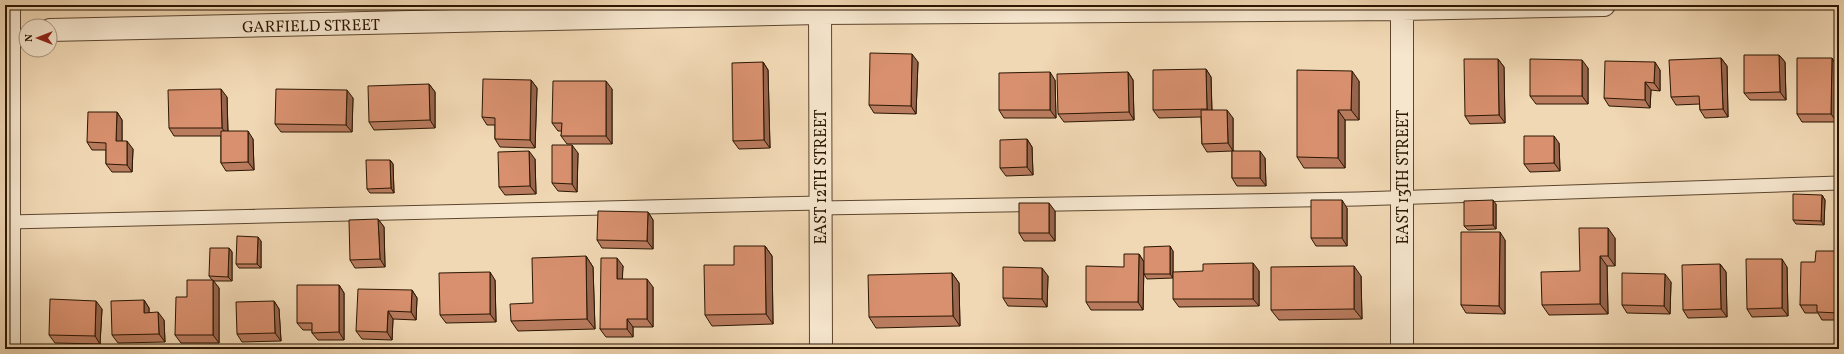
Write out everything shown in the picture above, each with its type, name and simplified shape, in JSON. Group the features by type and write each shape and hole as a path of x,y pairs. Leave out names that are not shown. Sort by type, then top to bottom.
{"street":[{"path":"9,5 13,31 8,225 9,349"},
{"name":"GARFIELD STREET","path":"58,30 819,9 1604,5"},
{"name":"EAST 13TH STREET","path":"1402,7 1402,349"},
{"name":"EAST 12TH STREET","path":"819,9 821,349"}],"lane":[{"path":"8,225 820,206 1344,199 1839,183"}],"building":[{"path":"870,53 912,54 911,106 869,105"},
{"path":"1744,55 1779,55 1780,92 1744,93"},
{"path":"1721,58 1723,109 1700,110 1699,96 1671,97 1669,60"},
{"path":"1797,58 1832,58 1831,114 1797,114"},
{"path":"1464,59 1498,59 1499,115 1465,116"},
{"path":"1530,59 1582,60 1582,96 1530,96"},
{"path":"1605,61 1655,62 1654,83 1645,82 1645,100 1604,98"},
{"path":"763,62 764,140 733,141 732,63"},
{"path":"1206,69 1207,109 1153,110 1153,70"},
{"path":"1297,70 1352,71 1351,110 1338,110 1338,158 1297,157"},
{"path":"1050,72 1050,110 999,110 999,73"},
{"path":"1128,72 1129,112 1058,114 1057,74"},
{"path":"483,79 531,80 530,140 495,139 495,118 482,117"},
{"path":"553,81 606,81 606,136 561,136 562,123 552,123"},
{"path":"429,84 430,120 369,122 368,86"},
{"path":"221,89 222,128 169,128 168,90"},
{"path":"276,89 347,90 346,125 275,124"},
{"path":"1201,110 1227,110 1228,143 1202,144"},
{"path":"88,112 117,112 116,141 127,141 127,165 106,164 106,143 87,142"},
{"path":"221,131 248,131 248,162 221,163"},
{"path":"1524,136 1554,136 1554,163 1524,164"},
{"path":"1027,139 1027,167 1000,168 1000,140"},
{"path":"552,145 572,145 572,184 552,183"},
{"path":"529,151 530,186 499,187 498,152"},
{"path":"1232,151 1260,151 1260,178 1232,178"},
{"path":"366,160 390,160 391,188 367,189"},
{"path":"1793,194 1822,195 1821,221 1793,220"},
{"path":"1311,200 1342,200 1342,238 1311,238"},
{"path":"1493,200 1493,225 1464,226 1464,201"},
{"path":"1019,203 1049,203 1049,233 1019,233"},
{"path":"598,211 648,212 647,241 597,240"},
{"path":"378,219 380,259 350,260 349,220"},
{"path":"1579,228 1608,228 1608,256 1600,256 1600,304 1542,305 1541,272 1580,271"},
{"path":"1461,232 1500,232 1499,306 1461,305"},
{"path":"237,236 258,237 257,264 236,264"},
{"path":"734,246 765,246 766,314 705,315 704,265 734,265"},
{"path":"1170,246 1170,274 1144,274 1144,247"},
{"path":"210,248 229,248 228,277 209,276"},
{"path":"1816,251 1839,251 1839,313 1817,312 1817,305 1800,305 1801,262 1815,262"},
{"path":"1124,254 1139,254 1138,302 1086,302 1086,266 1124,267"},
{"path":"586,256 587,319 511,321 510,304 533,303 532,258"},
{"path":"601,258 617,258 617,279 647,279 647,319 627,319 627,329 600,329"},
{"path":"1746,259 1782,259 1782,308 1747,309"},
{"path":"1253,263 1253,299 1173,299 1173,272 1203,271 1203,264"},
{"path":"1720,264 1721,309 1683,310 1682,265"},
{"path":"1354,266 1354,309 1271,310 1271,267"},
{"path":"1003,267 1042,268 1042,299 1003,298"},
{"path":"490,272 490,314 440,315 439,273"},
{"path":"952,273 953,316 869,317 868,275"},
{"path":"1622,273 1665,274 1664,306 1622,305"},
{"path":"187,280 213,280 213,335 175,335 176,297 187,297"},
{"path":"297,285 339,285 339,332 312,333 312,323 297,323"},
{"path":"358,289 412,290 411,312 388,311 387,332 356,331"},
{"path":"50,299 96,301 95,336 49,335"},
{"path":"144,300 144,313 158,312 159,334 112,335 111,301"},
{"path":"274,301 275,333 237,334 236,302"}]}
